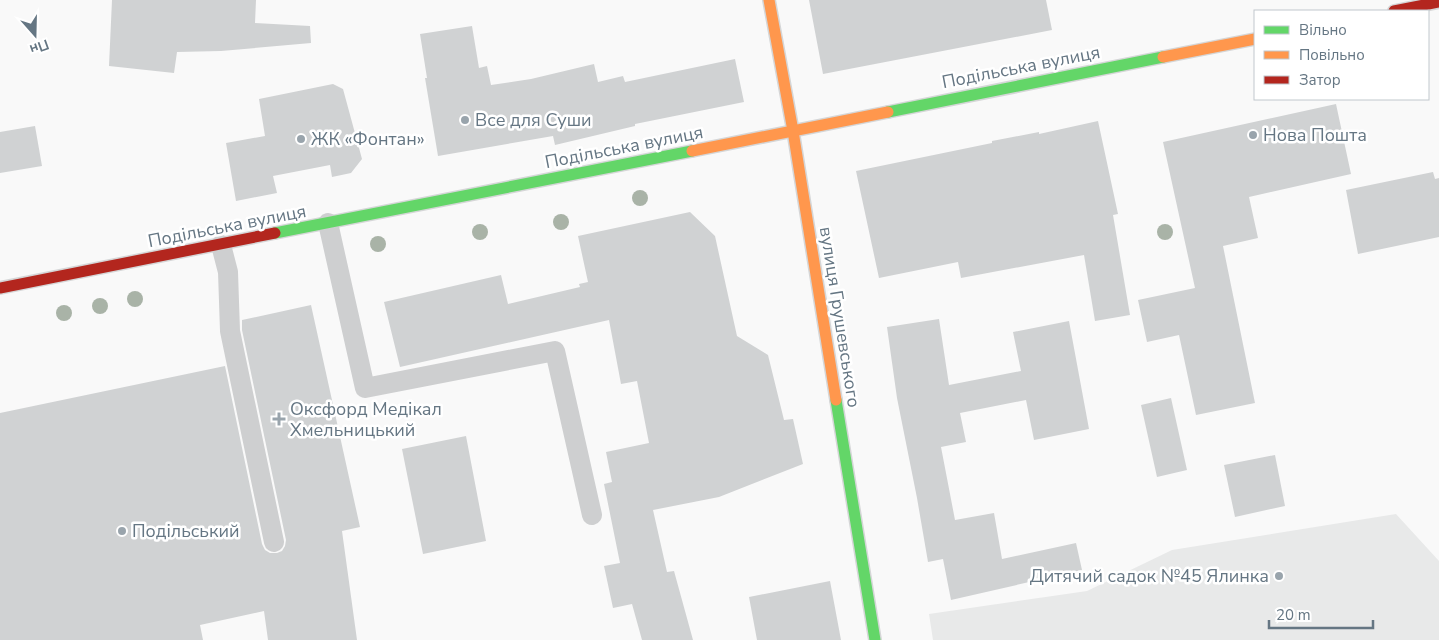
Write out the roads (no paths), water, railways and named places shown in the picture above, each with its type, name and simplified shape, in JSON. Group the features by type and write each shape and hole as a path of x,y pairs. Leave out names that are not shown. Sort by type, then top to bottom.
{"street":[{"name":"вулиця Грушевського","path":"769,0 793,131 875,640"},
{"path":"1399,10 1439,2"},
{"name":"Подільська вулиця","path":"0,288 1254,39"}],"lane":[{"path":"328,223 365,388 555,351 592,515"},
{"path":"221,244 228,272 230,331 274,542"}],"place":[{"name":"Все для Суши","path":"465,120"},
{"name":"Нова Пошта","path":"1253,135"},
{"name":"ЖК «Фонтан»","path":"301,139"},
{"name":"Оксфорд Медікал Хмельницький","path":"279,419"},
{"name":"Подільський","path":"122,531"},
{"name":"Дитячий садок №45 Ялинка","path":"1279,576"}]}
